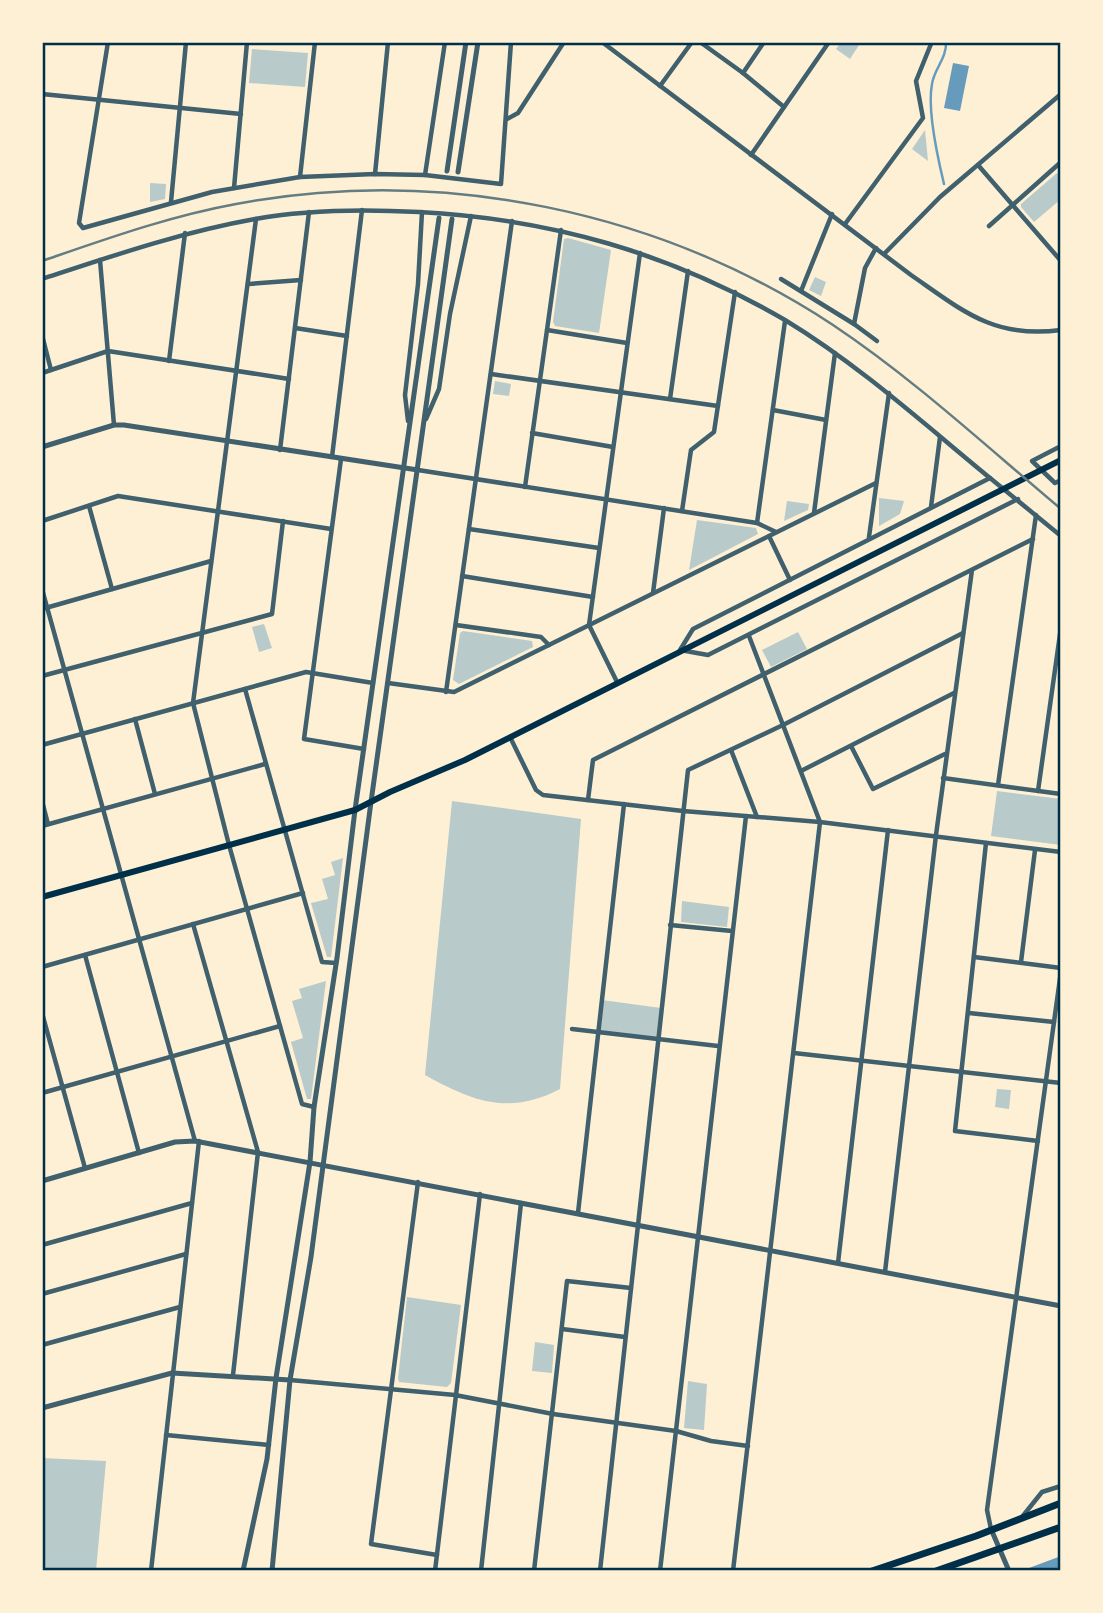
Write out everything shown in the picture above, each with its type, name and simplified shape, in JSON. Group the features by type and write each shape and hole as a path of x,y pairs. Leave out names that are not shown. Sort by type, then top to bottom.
{"highway":[{"path":"872,1571 1061,1503"},
{"path":"936,1571 1061,1527"}],"main road":[{"path":"42,897 355,810 510,737 1061,460"}],"street":[{"path":"108,42 79,223 83,228 171,202 300,177 425,175 501,184 511,42"},
{"path":"171,202 186,42"},
{"path":"234,188 247,42"},
{"path":"300,177 315,42"},
{"path":"375,174 388,42"},
{"path":"425,175 445,42"},
{"path":"447,171 466,42"},
{"path":"458,172 478,42"},
{"path":"506,120 518,113 564,42"},
{"path":"603,42 962,310 996,327 1028,332 1061,330"},
{"path":"660,86 692,42"},
{"path":"700,42 784,107"},
{"path":"743,73 764,42"},
{"path":"751,155 829,42"},
{"path":"845,224 923,118 916,81 931,44 928,42"},
{"path":"42,94 241,114"},
{"path":"884,254 940,197 1061,94"},
{"path":"989,226 1061,162"},
{"path":"978,165 1061,261"},
{"path":"331,458 362,209"},
{"path":"42,279 185,233 309,211 362,209 422,212 512,220 561,230 640,253 688,271 734,292 785,321 835,353 889,393 1061,536"},
{"path":"280,451 309,211"},
{"path":"409,429 405,395 418,284 422,212"},
{"path":"801,291 832,214"},
{"path":"424,422 439,388 450,314 471,216"},
{"path":"243,1571 269,1445 276,1378 310,1162 314,1107 439,218"},
{"path":"256,219 193,703 229,845 302,1104 314,1107"},
{"path":"272,1571 290,1380 311,1256 452,219"},
{"path":"446,692 512,220"},
{"path":"525,487 561,230"},
{"path":"169,360 185,233"},
{"path":"854,324 865,268 876,248"},
{"path":"617,682 589,625 640,253"},
{"path":"100,260 114,425"},
{"path":"670,399 688,271"},
{"path":"781,279 877,341"},
{"path":"248,284 301,280"},
{"path":"682,511 691,450 714,432 734,292"},
{"path":"757,523 785,321"},
{"path":"295,328 347,336"},
{"path":"547,330 627,343"},
{"path":"42,335 51,370"},
{"path":"42,373 108,351 289,379"},
{"path":"814,514 835,353"},
{"path":"491,374 718,406"},
{"path":"869,538 889,393"},
{"path":"774,410 827,420"},
{"path":"42,447 114,425 757,523 776,532"},
{"path":"532,433 613,447"},
{"path":"931,508 940,437"},
{"path":"1061,446 1032,461 1055,483 1061,480"},
{"path":"341,459 304,739 365,749"},
{"path":"990,478 693,629 680,650 708,655 1018,499"},
{"path":"388,683 454,692 876,484"},
{"path":"42,521 118,496 331,528"},
{"path":"89,506 112,589"},
{"path":"653,594 664,508"},
{"path":"998,785 1036,515"},
{"path":"42,676 272,614 283,521"},
{"path":"469,529 599,548"},
{"path":"769,536 790,580"},
{"path":"588,800 593,760 1033,539"},
{"path":"45,608 211,561"},
{"path":"885,1272 943,778 972,570"},
{"path":"462,576 593,597"},
{"path":"42,589 45,608 65,670 138,939 197,1141 151,1571"},
{"path":"456,625 541,637 549,645"},
{"path":"1038,791 1061,627"},
{"path":"600,1571 688,770 963,633"},
{"path":"733,1571 820,822 749,636"},
{"path":"42,745 306,672 374,684"},
{"path":"245,689 322,962 336,963"},
{"path":"801,771 955,693"},
{"path":"135,719 155,794"},
{"path":"510,737 536,790 543,795 683,811 820,822 1061,852"},
{"path":"851,746 873,789 946,754"},
{"path":"731,750 758,818"},
{"path":"42,801 45,825 265,764"},
{"path":"943,778 1061,794"},
{"path":"578,1213 624,804"},
{"path":"660,1571 746,816"},
{"path":"838,1263 888,830"},
{"path":"986,843 955,1131 1038,1141"},
{"path":"1021,962 1035,850"},
{"path":"42,967 303,893"},
{"path":"193,924 257,1152 233,1376"},
{"path":"670,925 732,931"},
{"path":"85,954 139,1153"},
{"path":"974,957 1061,969 987,1510 998,1549 1009,1570"},
{"path":"42,1013 85,1168"},
{"path":"969,1013 1054,1021"},
{"path":"42,1093 280,1026"},
{"path":"572,1029 718,1046"},
{"path":"794,1053 1061,1083"},
{"path":"42,1181 175,1142 197,1141 1061,1306"},
{"path":"418,1182 371,1544 437,1555"},
{"path":"435,1571 481,1194"},
{"path":"481,1571 521,1202"},
{"path":"42,1245 192,1203"},
{"path":"42,1294 186,1254"},
{"path":"534,1571 568,1281 631,1288"},
{"path":"42,1345 180,1307"},
{"path":"562,1329 625,1336"},
{"path":"42,1408 172,1373 276,1378 455,1395 552,1414 676,1431 711,1441 748,1446"},
{"path":"166,1435 269,1445"},
{"path":"1021,1517 1042,1492 1061,1486"}],"shaded area":[{"path":"841,42 861,42 850,59 836,49"},
{"path":"252,49 308,53 305,87 249,83"},
{"path":"925,130 928,161 912,149"},
{"path":"1057,173 1061,177 1061,199 1034,222 1021,204"},
{"path":"150,183 166,184 165,199 150,202"},
{"path":"564,239 611,250 599,333 555,326 553,322"},
{"path":"815,277 826,282 821,296 809,290"},
{"path":"495,381 511,384 509,396 493,394"},
{"path":"879,498 904,501 900,514 879,526"},
{"path":"787,501 809,504 808,510 784,521"},
{"path":"697,520 756,528 758,534 689,570"},
{"path":"264,624 272,648 259,652 252,627"},
{"path":"463,631 532,641 533,647 459,684 453,680 460,633"},
{"path":"798,632 807,649 771,667 762,650"},
{"path":"997,791 1061,799 1061,845 991,836"},
{"path":"452,801 581,819 560,1089 524,1102 491,1102 475,1098 425,1075"},
{"path":"343,858 331,957 327,957 311,903 328,899 322,879 335,875 331,862"},
{"path":"682,901 729,907 727,927 681,922"},
{"path":"326,981 311,1099 307,1099 291,1042 303,1038 292,1001 302,998 299,989"},
{"path":"602,1000 661,1008 657,1039 598,1031"},
{"path":"997,1089 1011,1090 1009,1109 995,1107"},
{"path":"407,1297 461,1305 451,1383 447,1387 399,1382"},
{"path":"535,1342 554,1345 552,1373 532,1371"},
{"path":"688,1381 707,1384 704,1430 684,1428"},
{"path":"42,1458 106,1461 96,1571 42,1571"}],"water":[{"path":"953,63 969,66 960,111 944,108"},
{"path":"1061,1556 1061,1571 1021,1571"}],"waterway":[{"path":"944,184 934,134 931,94 933,79 945,53 946,42"}],"railway":[{"path":"42,261 187,215 236,204 313,193 391,190 469,195 547,207 622,226 696,253 766,285 833,325 892,368 1061,509"}]}
